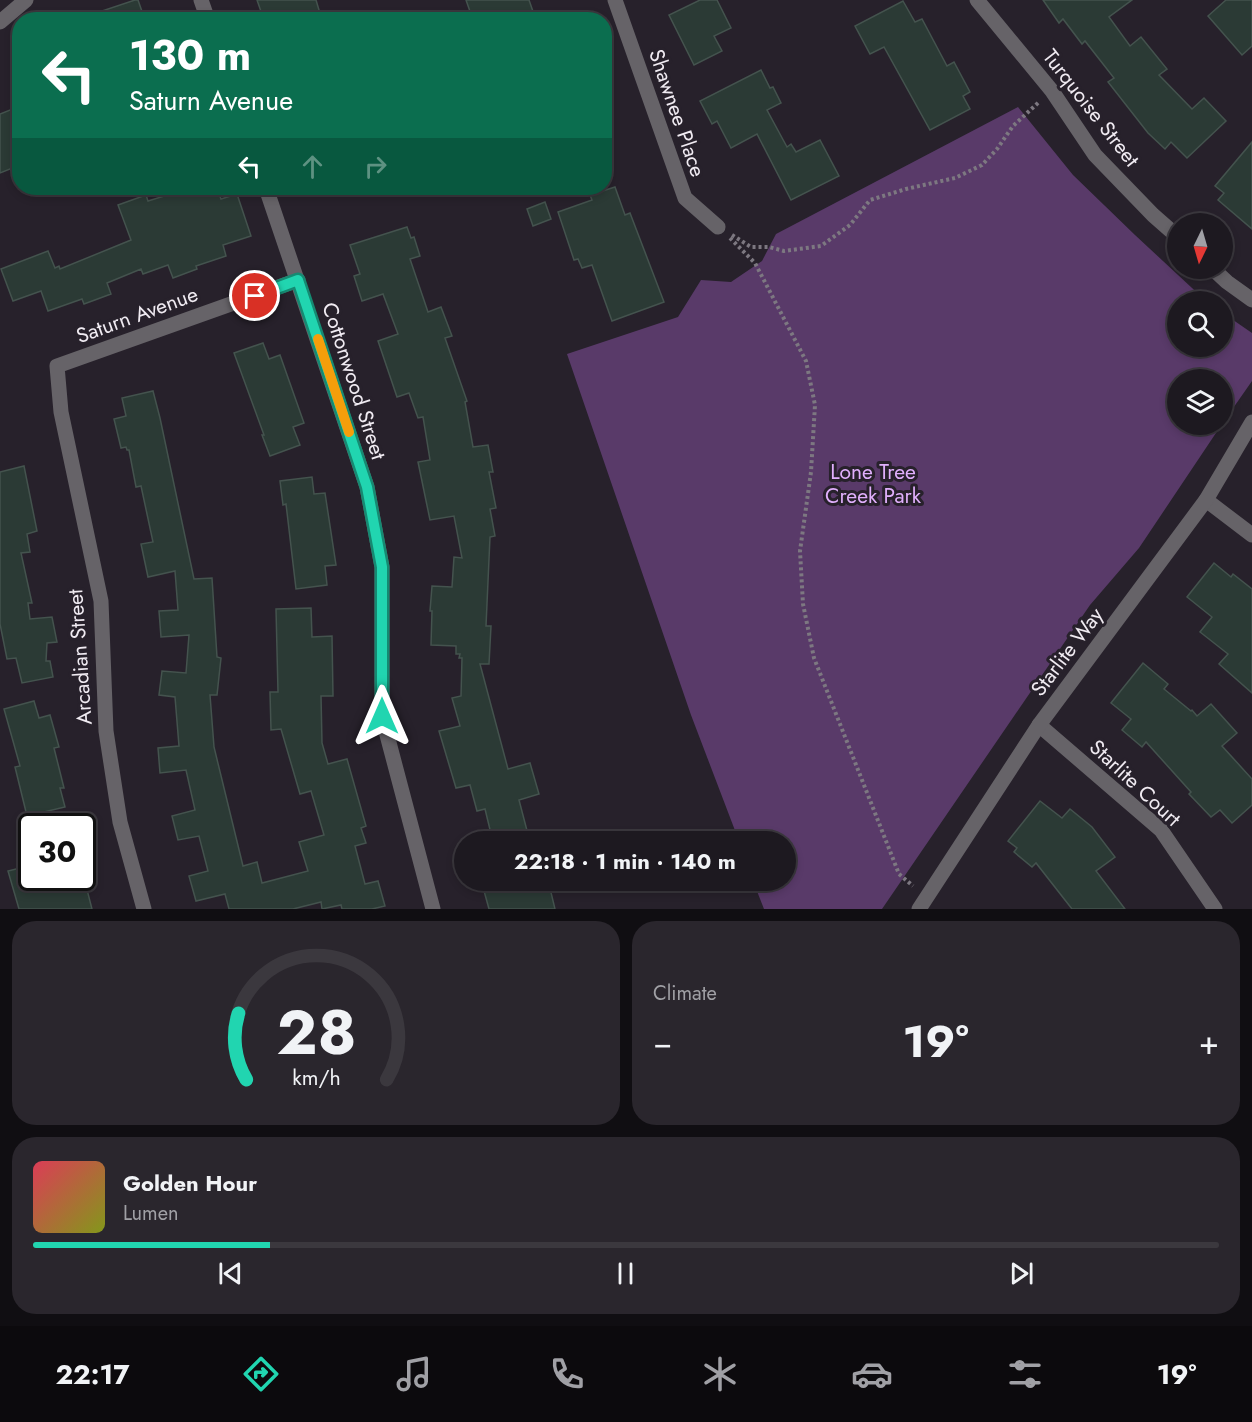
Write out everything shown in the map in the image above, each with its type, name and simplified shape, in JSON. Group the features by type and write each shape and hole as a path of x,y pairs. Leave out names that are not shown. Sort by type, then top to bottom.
{"street":[{"path":"0,22 26,0"},
{"name":"Shawnee Place","path":"615,0 685,198 718,227"},
{"name":"Turquoise Street","path":"977,0 1053,91 1095,155 1167,227"},
{"name":"Cottonwood Street","path":"268,195 367,487 382,567 382,716 433,909"},
{"path":"1224,279 1252,300"},
{"name":"Saturn Avenue","path":"57,366 298,280"},
{"name":"Arcadian Street","path":"57,366 61,412 101,601 106,731 120,822 144,909"},
{"name":"Starlite Way","path":"923,903 1039,725 1206,500 1252,422"},
{"path":"1206,500 1252,535"},
{"name":"Starlite Court","path":"1039,725 1161,830 1215,909"}],"path":[{"path":"718,227 751,247 769,247 784,251 821,246 850,225 870,200 955,178 982,165 1020,120 1053,91"},
{"path":"718,227 755,262 806,361 815,405 811,472 800,551 803,604 814,658 898,874 923,903"}],"green space":[{"name":"Lone Tree Creek Park","path":"1018,107 1073,175 1167,265 1167,279 1182,279 1195,291 1167,291 1167,357 1233,357 1233,320 1252,333 1252,381 1233,408 1233,369 1167,369 1167,435 1215,435 1139,548 1090,605 882,909 764,909 757,891 796,891 796,831 735,831 691,715 567,354 678,317 701,280 731,282 762,261 776,234"}],"building":[{"path":"138,0 142,12 99,12"},
{"path":"257,0 316,0 320,12 261,12"},
{"path":"466,0 529,0 533,12 470,12"},
{"path":"700,0 717,0 731,28 714,36 722,51 694,65 669,15"},
{"path":"1043,0 1132,0 1109,17 1130,46 1141,37 1167,69 1159,75 1192,109 1204,98 1226,121 1187,158 1171,142 1165,149 1148,133 1108,82 1114,78 1085,41 1082,44 1063,19 1059,23"},
{"path":"1226,0 1252,0 1252,46 1242,55 1208,16"},
{"path":"903,1 915,22 922,19 947,66 954,62 970,92 963,96 970,109 930,130 884,47 870,54 855,26"},
{"path":"761,70 781,103 767,110 787,147 791,144 796,152 820,140 839,176 791,200 757,134 731,148 717,121 712,124 700,101"},
{"path":"12,109 12,168 0,173 0,114"},
{"path":"1252,142 1252,229 1218,200 1224,193 1215,186"},
{"path":"615,187 625,215 630,213 664,302 612,321 592,265 582,268 578,259 574,260 558,212 592,200 590,195 612,195 612,188"},
{"path":"146,195 148,201 167,195 220,195 221,199 237,195 251,236 223,245 226,256 196,266 197,269 173,278 168,265 143,274 141,269 107,283 111,294 84,304 82,299 48,311 41,291 13,301 1,269 48,251 55,268 59,266 60,269 131,240 118,205"},
{"path":"545,202 551,219 533,226 527,209"},
{"path":"407,227 411,238 414,237 420,256 410,259 428,312 441,307 452,336 445,338 467,401 465,402 473,447 488,445 493,472 489,472 496,508 490,509 495,536 490,537 486,626 491,626 489,664 480,664 508,769 530,763 539,794 519,800 527,831 490,831 485,809 477,811 470,785 456,788 439,731 460,726 452,698 461,696 462,658 459,658 460,654 456,654 456,646 431,645 432,611 430,611 432,586 452,587 454,557 462,558 454,516 430,520 418,462 430,460 423,417 418,418 409,393 397,397 378,341 398,334 383,294 362,301 354,276 360,274 350,245"},
{"path":"263,343 269,359 280,355 304,423 293,427 300,445 270,456 234,353"},
{"path":"153,391 194,579 212,578 217,657 221,658 217,695 210,695 214,747 243,866 257,862 262,883 308,871 299,842 324,835 311,791 300,794 281,729 271,730 270,692 278,692 276,609 311,608 312,637 332,636 333,696 321,696 322,743 328,764 347,759 366,826 361,828 366,843 355,846 365,884 378,881 385,906 372,909 342,909 341,905 322,909 321,902 293,909 229,909 225,894 196,901 189,876 208,871 199,836 178,840 172,816 195,810 186,770 160,773 158,748 179,746 175,697 159,695 162,671 186,673 189,635 161,637 159,611 178,610 175,571 148,577 141,544 153,542 141,486 136,487 129,450 126,447 121,448 114,419 126,416 122,398"},
{"path":"24,466 37,531 27,534 30,552 21,553 32,603 28,603 30,619 52,617 57,642 47,643 46,661 50,661 53,677 22,683 16,658 7,659 0,624 0,472"},
{"path":"312,477 314,494 325,493 336,565 325,566 327,585 296,589 286,504 283,505 280,481"},
{"path":"1214,563 1231,577 1233,574 1252,589 1252,693 1219,664 1228,654 1200,632 1212,617 1187,597"},
{"path":"1143,663 1168,684 1164,689 1197,716 1211,704 1237,733 1222,746 1252,779 1252,805 1232,823 1220,810 1211,817 1146,742 1142,747 1122,730 1131,719 1111,703"},
{"path":"34,701 39,718 50,715 59,747 54,748 64,788 60,788 65,807 40,813 26,813 15,767 20,766 4,709"},
{"path":"1040,801 1062,818 1070,809 1092,827 1115,857 1096,871 1125,909 1072,909 1036,863 1032,867 1014,852 1017,848 1008,841"},
{"path":"18,868 18,891 87,891 92,909 19,909 8,871"},
{"path":"484,891 551,891 555,909 489,909"}],"slow traffic":[{"path":"318,339 349,432"}],"route":[{"path":"255,296 298,280 367,487 382,567 382,716"}]}
